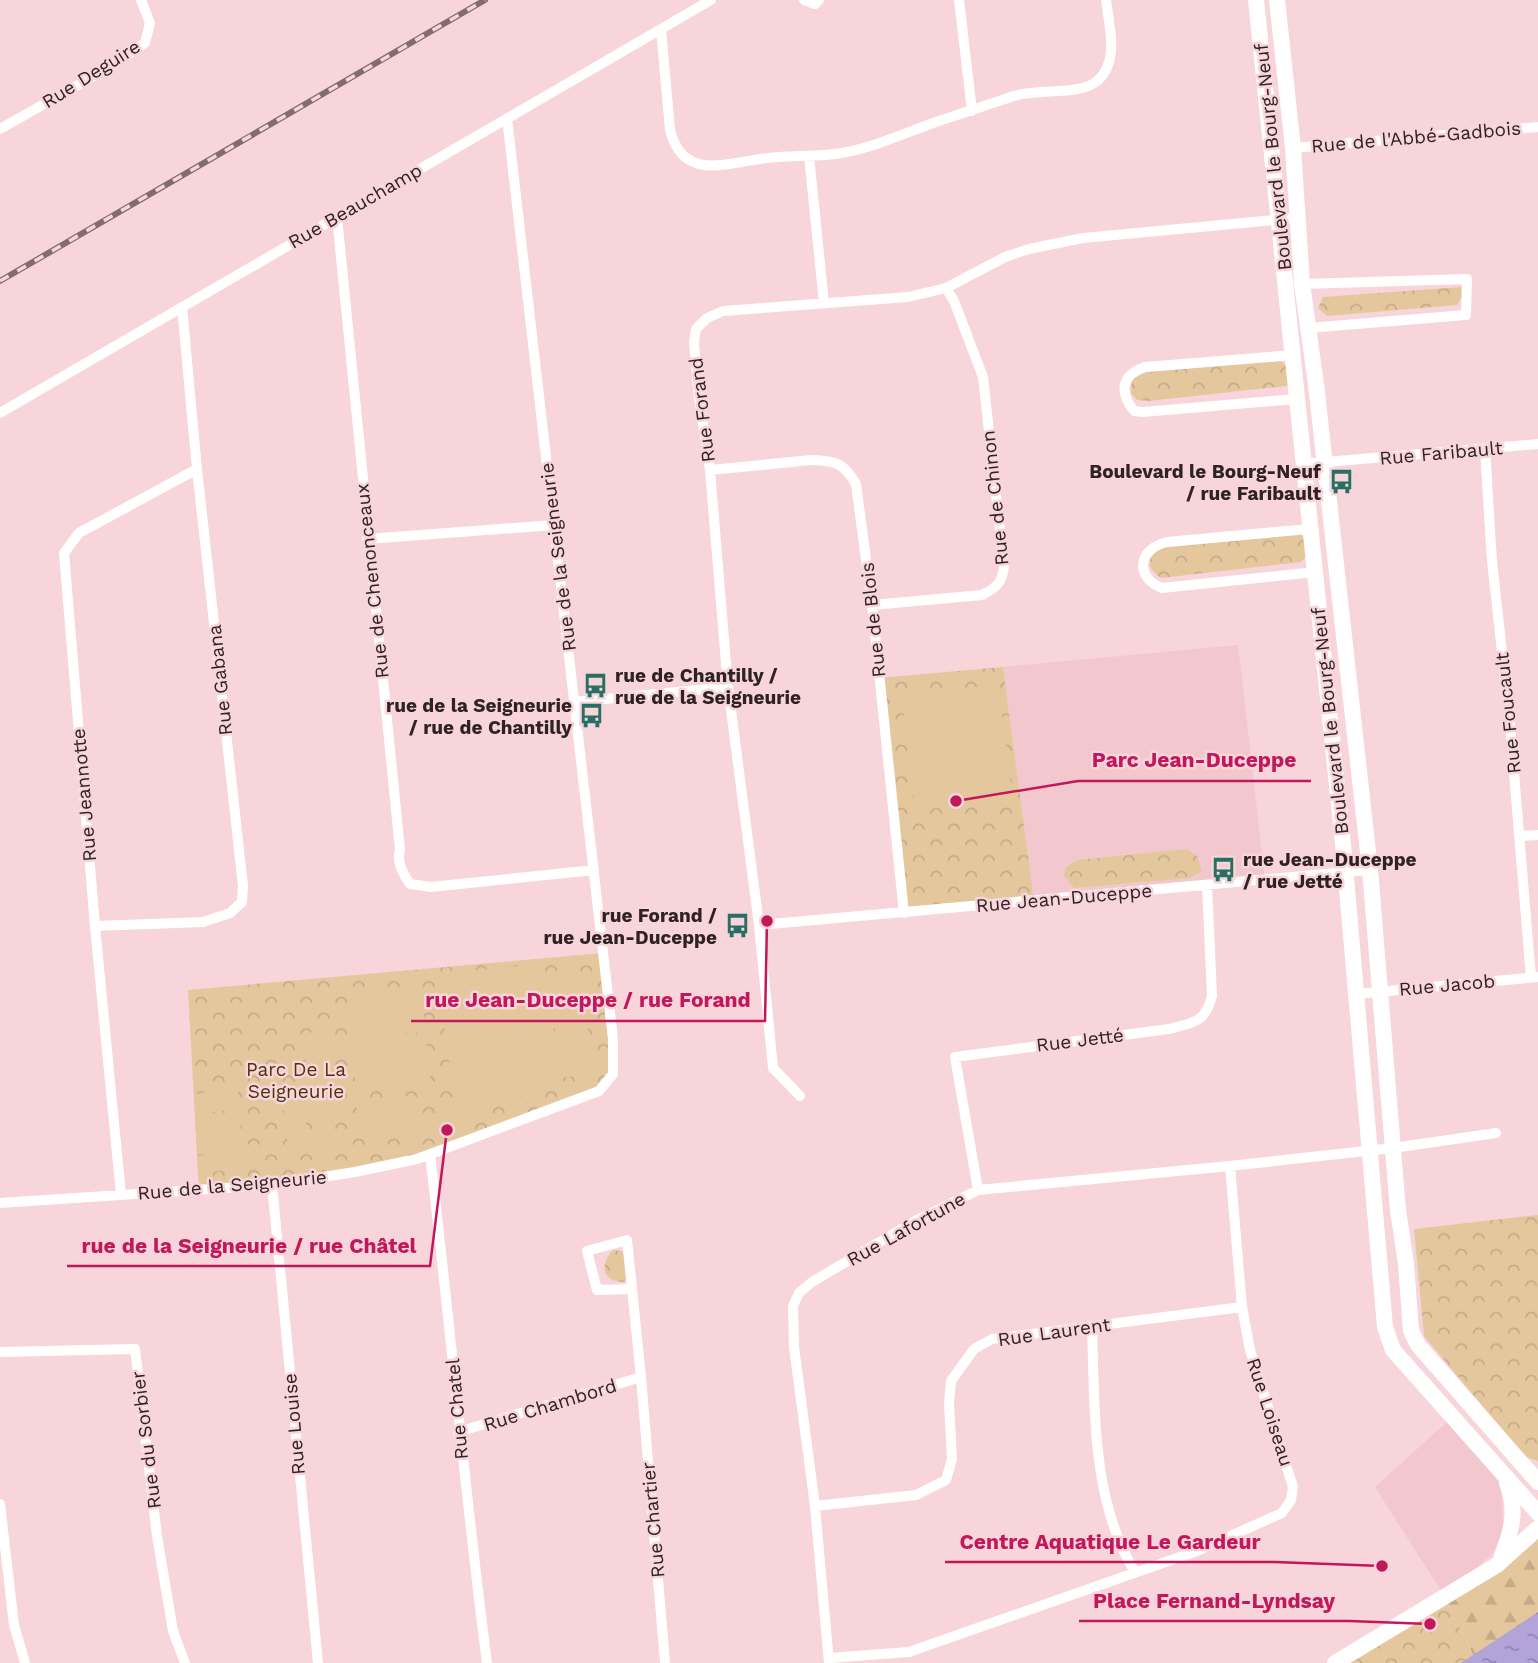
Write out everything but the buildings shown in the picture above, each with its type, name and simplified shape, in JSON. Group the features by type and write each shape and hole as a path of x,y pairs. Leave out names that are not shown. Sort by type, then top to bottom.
{"street":[{"name":"Rue Deguire","path":"0,129 110,67 145,43 150,23 141,0"},
{"name":"Rue Beauchamp","path":"0,413 711,0"},
{"path":"804,0 815,4 819,0"},
{"path":"959,0 972,111"},
{"path":"661,29 670,130 674,144 683,155 708,167 765,158 841,153 886,142 1017,95 1043,90 1082,89 1097,81 1108,66 1111,51 1106,0"},
{"name":"Boulevard le Bourg-Neuf","path":"1256,0 1345,872 1385,1327 1393,1350 1538,1513"},
{"name":"Boulevard le Bourg-Neuf","path":"1277,0 1293,148 1302,284 1325,462 1370,870 1392,1148 1411,1331 1418,1345 1531,1469 1538,1482"},
{"name":"Rue de la Seigneurie","path":"0,1203 272,1185 417,1159 599,1091 613,1074 613,1039 508,118"},
{"name":"Rue de l'Abbé-Gadbois","path":"1293,148 1538,127"},
{"path":"810,156 824,303"},
{"name":"Rue de Chenonceaux","path":"337,217 400,850 398,856 403,873 410,884 443,886 594,870"},
{"name":"Rue Forand","path":"800,1096 773,1068 728,687 710,470 699,398 695,329 707,318 723,311 908,297 946,288 1005,257 1064,242 1137,231 1297,218"},
{"path":"1302,284 1467,279 1466,315 1308,328"},
{"name":"Rue de Chinon","path":"872,605 982,595 1002,581 1003,567 983,377 954,301 946,288"},
{"name":"Rue Gabana","path":"95,926 203,922 230,913 242,902 243,886 182,307"},
{"path":"1293,355 1145,367 1127,376 1124,388 1130,407 1134,411 1143,412 1296,399"},
{"name":"Rue Faribault","path":"1302,464 1538,444"},
{"name":"Rue Foucault","path":"1485,449 1492,561 1535,977"},
{"name":"Rue de Blois","path":"710,470 811,460 839,463 856,484 872,605 904,913"},
{"name":"Rue Jeannotte","path":"121,1195 95,926 64,553 79,533 197,468"},
{"path":"367,539 554,524"},
{"path":"1309,529 1159,544 1144,555 1143,564 1155,586 1162,588 1315,572"},
{"path":"574,702 728,687"},
{"path":"1521,836 1538,835"},
{"name":"Rue Jean-Duceppe","path":"758,925 1370,870"},
{"name":"Rue Jetté","path":"978,1190 954,1057 1170,1029 1198,1022 1209,1008 1212,996 1206,885"},
{"name":"Rue Jacob","path":"1356,994 1535,977"},
{"name":"Rue Lafortune","path":"829,1661 815,1506 794,1347 793,1306 799,1293 812,1282 915,1221 978,1190 1230,1166 1496,1133"},
{"name":"Rue Chatel","path":"430,1154 452,1346 458,1432 487,1663"},
{"name":"Rue Loiseau","path":"829,1661 909,1652 1197,1551 1282,1513 1290,1500 1293,1487 1250,1350 1242,1307 1230,1166"},
{"name":"Rue Louise","path":"272,1185 318,1663"},
{"name":"Rue Chartier","path":"632,1290 597,1290 587,1251 627,1240 641,1377 665,1663"},
{"name":"Rue Laurent","path":"815,1506 916,1495 946,1480 952,1459 949,1404 951,1381 974,1349 992,1339 1242,1307"},
{"path":"1091,1326 1095,1416 1106,1499 1123,1552 1135,1572"},
{"name":"Rue du Sorbier","path":"0,1352 135,1349 157,1536 173,1630 185,1663"},
{"name":"Rue Chambord","path":"458,1432 641,1377"},
{"path":"1500,1562 1513,1523 1514,1507 1504,1474"},
{"path":"0,1504 14,1625 25,1663"},
{"path":"1335,1663 1500,1562 1538,1528"}],"shaded area":[{"path":"1238,645 1265,880 1034,901 1003,667"},
{"path":"1449,1420 1500,1483 1504,1528 1493,1553 1445,1597 1375,1487"}],"green space":[{"path":"1461,287 1463,295 1457,305 1327,316 1318,308 1323,297"},
{"path":"1280,361 1288,366 1291,378 1287,386 1148,401 1137,400 1131,393 1132,378 1147,372"},
{"path":"1301,534 1308,542 1308,555 1301,562 1161,578 1150,567 1152,556 1160,548"},
{"path":"1003,667 1034,901 904,913 879,678"},
{"path":"998,685 1013,799 915,807 903,705 909,693"},
{"path":"1187,849 1197,856 1202,871 1190,878 1074,888 1064,876 1066,867 1077,860"},
{"name":"Parc De La Seigneurie","path":"602,953 614,1040 606,1086 412,1160 199,1190 188,990"},
{"path":"543,964 562,1084 456,1118 438,973"},
{"path":"580,972 588,1023 555,1027 547,975"},
{"path":"421,988 426,1032 352,1038 347,996"},
{"path":"587,1025 595,1073 562,1078 555,1030"},
{"path":"330,1029 337,1085 308,1087 303,1034"},
{"path":"425,1036 431,1081 356,1089 350,1042"},
{"path":"238,1090 239,1109 195,1114 194,1094"},
{"path":"414,1095 418,1130 360,1136 356,1101"},
{"path":"331,1097 336,1144 315,1146 310,1099"},
{"path":"303,1100 309,1146 288,1148 283,1102"},
{"path":"239,1112 241,1129 196,1134 195,1116"},
{"path":"241,1132 243,1148 197,1154 196,1136"},
{"path":"243,1151 245,1168 198,1173 197,1156"},
{"path":"1538,1215 1538,1461 1525,1457 1424,1336 1414,1229"},
{"path":"613,1250 622,1251 632,1259 633,1274 624,1282 611,1279 605,1272 606,1261"},
{"path":"1538,1528 1538,1614 1477,1663 1445,1597"},
{"path":"1445,1597 1477,1663 1335,1663"}],"water":[{"path":"1538,1612 1538,1663 1461,1663"}],"railway":[{"path":"0,281 485,0"}],"place":[{"name":"Boulevard le Bourg-Neuf / rue Faribault","path":"1341,482"},
{"name":"rue de Chantilly / rue de la Seigneurie","path":"595,686"},
{"name":"rue de la Seigneurie / rue de Chantilly","path":"592,716"},
{"name":"Parc Jean-Duceppe","path":"956,801"},
{"name":"rue Jean-Duceppe / rue Jetté","path":"1223,870"},
{"name":"rue Jean-Duceppe / rue Forand","path":"767,921"},
{"name":"rue Forand / rue Jean-Duceppe","path":"737,926"},
{"name":"rue de la Seigneurie / rue Châtel","path":"447,1130"},
{"name":"Centre Aquatique Le Gardeur","path":"1382,1566"},
{"name":"Place Fernand-Lyndsay","path":"1430,1624"}]}
